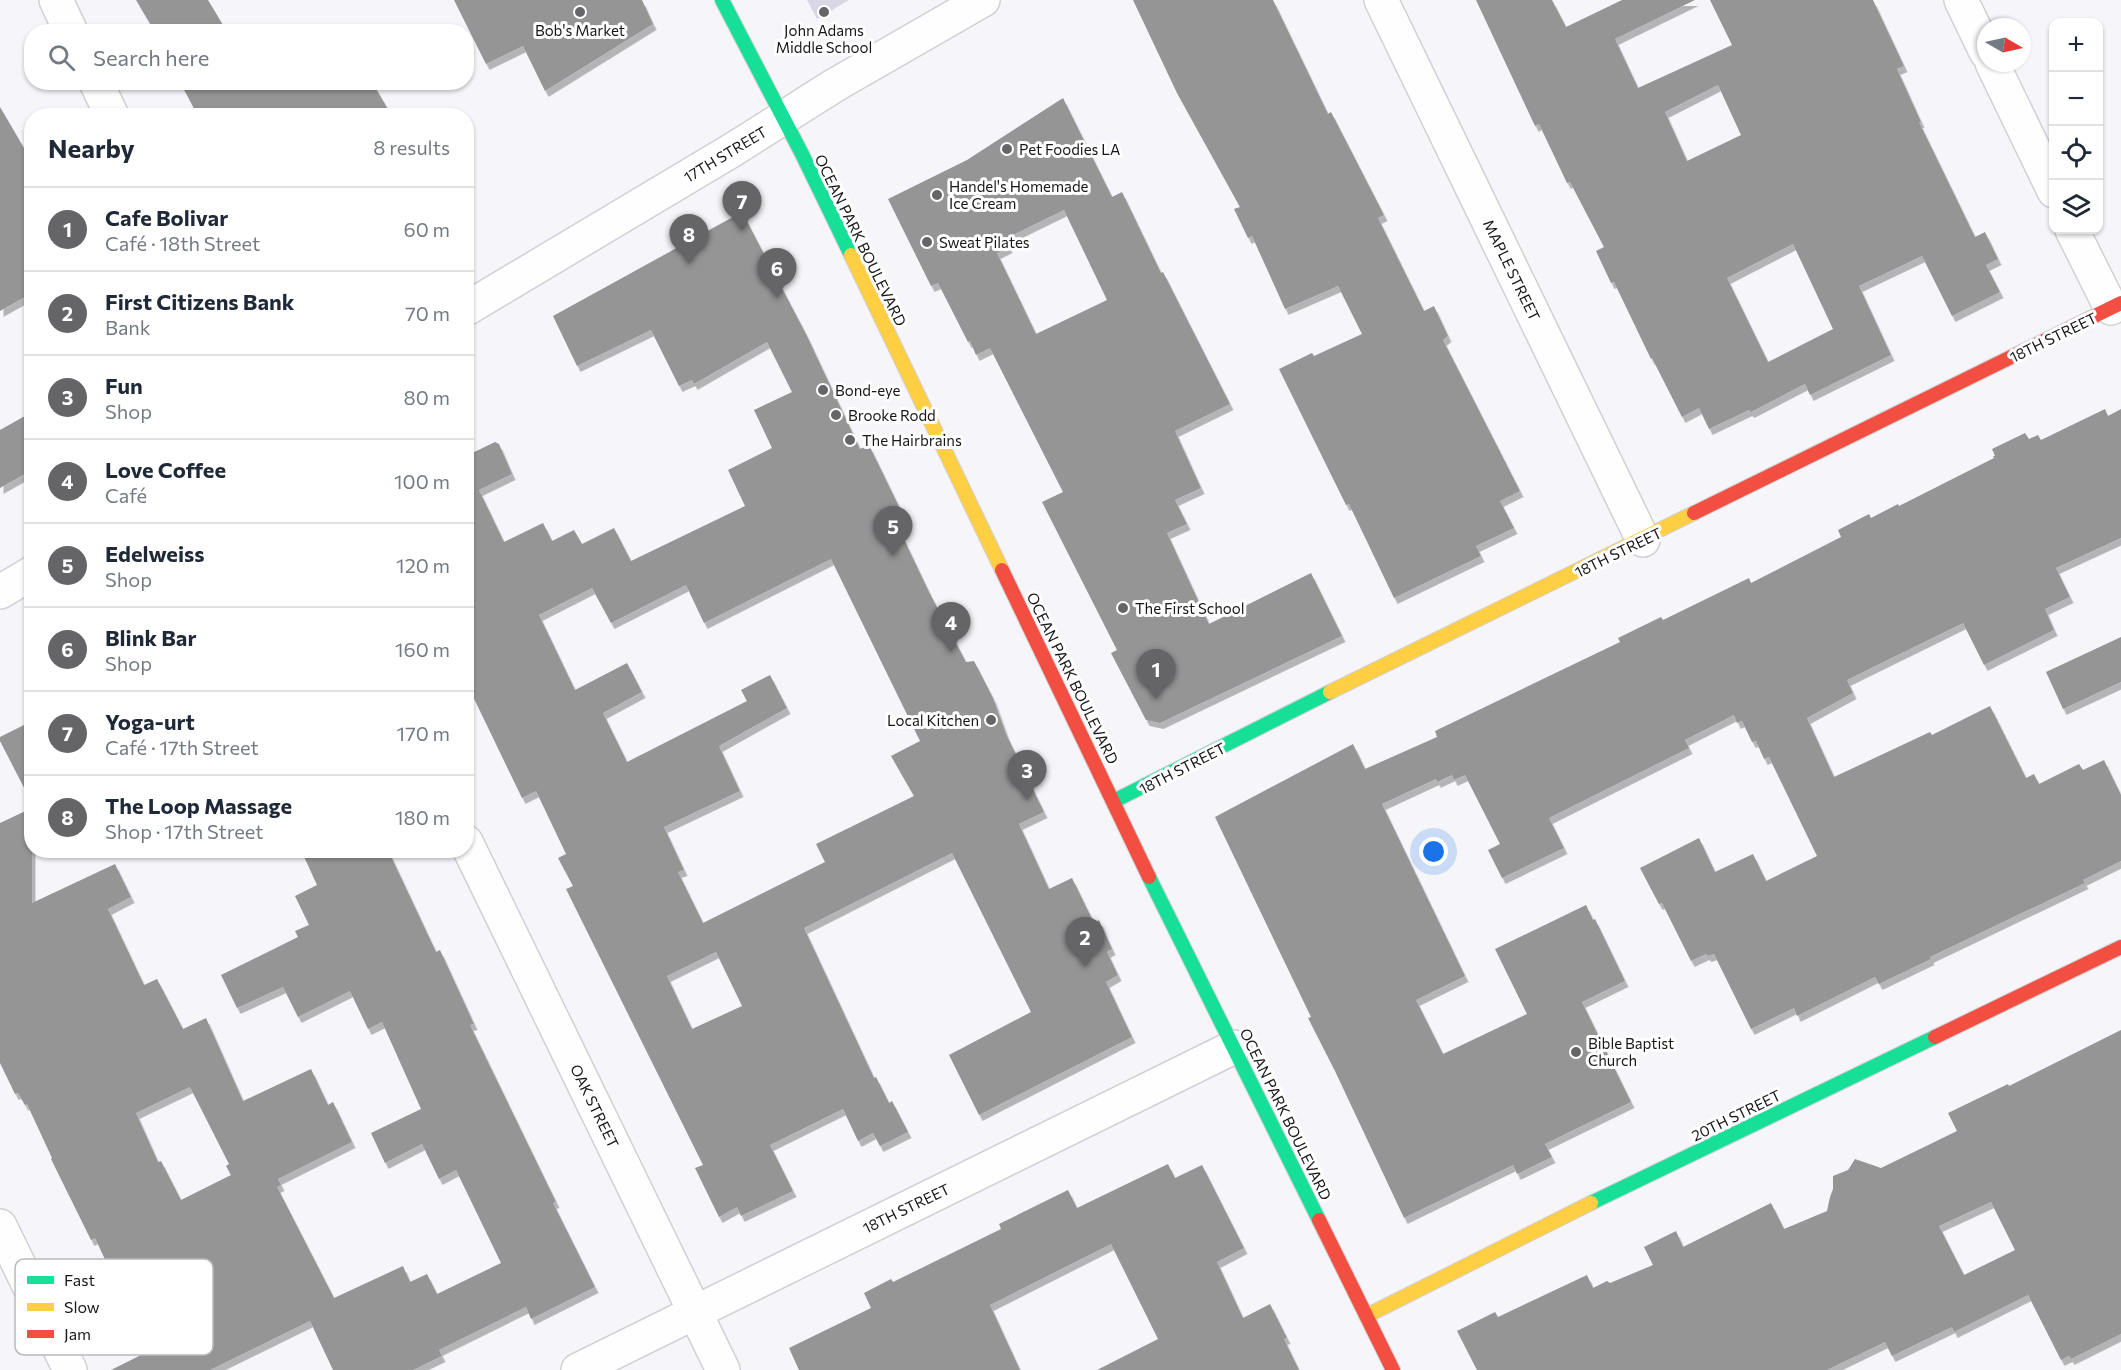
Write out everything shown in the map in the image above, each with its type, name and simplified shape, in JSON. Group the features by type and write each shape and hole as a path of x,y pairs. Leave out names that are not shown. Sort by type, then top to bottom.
{"street":[{"path":"56,0 67,24"},
{"name":"OCEAN PARK BOULEVARD","path":"722,0 802,154 1114,801 1393,1370"},
{"name":"17TH STREET","path":"474,304 783,119 835,85 983,0"},
{"name":"MAPLE STREET","path":"1381,0 1643,540"},
{"path":"1961,0 1977,33"},
{"path":"1996,72 2049,181"},
{"path":"100,90 108,108"},
{"path":"2074,234 2116,306"},
{"name":"18TH STREET","path":"1114,801 1370,672 2116,306"},
{"path":"0,592 24,578"},
{"name":"OAK STREET","path":"474,858 723,1370"},
{"name":"20TH STREET","path":"1366,1316 1601,1198 2121,946"},
{"name":"18TH STREET","path":"578,1370 1234,1047"},
{"path":"0,1226 16,1259"},
{"path":"63,1355 70,1370"}],"shaded area":[{"name":"John Adams Middle School","path":"807,0 849,0 817,19"}],"building":[{"path":"136,0 208,0 222,24 150,24"},
{"path":"454,0 642,0 653,24 545,91 523,46 486,64 474,40 474,24 466,24"},
{"path":"1133,0 1273,0 1328,114 1331,112 1384,215 1378,218 1424,311 1434,306 1448,336 1443,340 1520,491 1500,501 1514,528 1476,546 1481,556 1394,598 1349,504 1346,505 1279,369 1312,353 1314,356 1362,334 1338,286 1285,309 1252,236 1248,238 1234,209 1240,207 1177,93"},
{"path":"1476,0 1552,0 1566,27 1622,0 1695,0 1615,39 1638,88 1732,45 1710,0 1873,0 1904,66 1897,69 1921,122 1919,122 1975,237 1985,232 1998,259 1986,265 2000,292 1952,316 1922,256 1859,286 1891,355 1810,395 1805,384 1751,412 1749,410 1709,429 1699,408 1682,417 1596,251 1604,247 1570,182 1567,183 1539,124 1535,126","holes":["1718,85 1741,135 1687,161 1665,112","1793,244 1833,329 1768,362 1727,278"]},
{"path":"184,90 377,90 387,108 194,108"},
{"path":"1063,98 1112,197 1122,192 1161,273 1163,272 1230,404 1175,431 1201,488 1175,500 1187,524 1167,533 1209,624 1311,573 1342,636 1160,723 1146,720 1111,653 1117,650 1042,502 1063,492 990,348 976,355 938,283 931,286 888,199 967,160","holes":["1064,210 1107,300 1036,334 997,253 1009,247 1005,239"]},
{"path":"0,107 24,148 24,298 0,311"},
{"path":"742,212 806,334 860,449 869,445 907,523 898,527 929,592 966,662 974,661 993,698 1006,734 1044,812 1019,824 1049,889 1072,878 1094,923 1099,920 1112,949 1107,952 1118,975 1106,982 1132,1037 979,1115 949,1055 1031,1012 952,853 804,928 874,1078 876,1077 889,1103 892,1101 908,1132 880,1146 873,1133 858,1141 843,1109 770,1145 793,1191 741,1216 737,1207 719,1217 695,1168 703,1165 566,889 573,886 558,858 566,854 536,791 522,798 474,699 474,452 495,442 499,444 512,474 479,490 504,542 543,523 552,541 574,530 582,544 614,528 631,561 745,506 728,470 772,448 754,410 792,392 767,342 694,384 692,380 679,386 651,330 577,366 553,316","holes":["831,559 920,741 891,756 914,796 816,844 825,862 703,923 678,872 684,870 664,827 740,791 719,746 787,708 770,675 741,690 747,701 627,762 603,713 642,692 627,663 575,690 539,615 592,588 611,623 686,585 704,623","716,952 742,1006 692,1029 667,976"]},
{"path":"2105,409 2108,416 2121,409 2121,538 2056,568 2070,597 2045,609 2054,630 1984,665 1963,623 1847,680 1853,693 1807,718 1834,777 1930,732 1932,735 1990,706 2026,778 2034,774 2039,784 2079,764 2083,770 2104,760 2121,795 2121,861 2083,880 2085,883 1879,984 1875,977 1797,1016 1794,1008 1751,1029 1714,954 1708,956 1706,954 1691,961 1662,903 1659,904 1640,868 1699,838 1715,872 1753,854 1766,881 1817,856 1769,757 1764,759 1756,741 1752,742 1742,721 1737,723 1734,715 1685,740 1689,748 1549,818 1564,848 1502,878 1488,850 1500,844 1465,775 1454,780 1452,775 1437,782 1436,779 1382,804 1465,976 1416,1000 1443,1054 1527,1014 1495,949 1586,905 1625,981 1582,1002 1631,1102 1545,1144 1552,1157 1517,1174 1513,1165 1404,1218 1215,817 1353,744 1365,769 1437,737 1435,731 1620,642 1618,638 1661,617 1663,620 1749,578 1751,583 1841,537 1838,530 1869,514 1871,518 1898,504 1899,506 1994,458 1992,449 2025,433 2029,439 2038,435 2041,440"},
{"path":"24,416 24,474 0,488 0,430"},
{"path":"2121,637 2121,682 2063,709 2046,672"},
{"path":"24,725 24,788 0,741 0,737"},
{"path":"24,812 24,858 32,858 32,903 115,864 131,897 108,909 144,985 157,979 183,1029 206,1018 243,1101 311,1069 328,1105 333,1102 352,1142 278,1179 281,1185 277,1187 334,1298 403,1266 410,1282 427,1274 437,1294 501,1263 456,1170 439,1179 422,1144 385,1163 371,1133 421,1109 382,1022 368,1029 350,991 298,1017 283,987 237,1008 221,975 298,937 295,931 309,925 295,896 317,885 305,858 392,858 436,952 440,950 474,1024 470,1025 595,1287 531,1319 526,1307 439,1350 442,1356 413,1370 333,1370 310,1321 210,1370 111,1370 141,1355 213,1355 213,1259 105,1259 95,1238 91,1240 27,1104 25,1105 18,1093 15,1094 0,1063 0,823","holes":["190,1087 229,1164 226,1166 231,1175 181,1200 161,1161 158,1162 136,1113"]},
{"path":"2121,1030 2121,1334 2071,1359 2069,1356 2061,1360 2028,1295 1954,1332 1952,1327 1892,1356 1885,1342 1827,1370 1477,1370 1457,1331 1495,1312 1498,1317 1587,1275 1593,1288 1653,1265 1644,1247 1676,1231 1683,1247 1771,1203 1784,1229 1827,1211 1833,1189 1833,1176 1848,1170 1855,1159 1881,1168 1957,1131 1948,1113 2008,1084 2009,1086","holes":["1991,1202 2015,1250 1964,1275 1939,1226"]},
{"path":"1168,1164 1175,1178 1202,1165 1244,1248 1217,1262 1243,1318 1270,1304 1287,1338 1284,1339 1299,1370 1097,1370 1158,1339 1111,1244 990,1305 1020,1370 799,1370 789,1348 871,1308 864,1293 891,1279 893,1282 1001,1229 999,1224 1068,1190 1077,1208"}],"traffic: fast":[{"path":"722,0 802,154 851,255"},
{"path":"1114,801 1330,692"},
{"path":"1149,877 1319,1220"},
{"path":"1591,1203 1935,1037"}],"traffic: slow":[{"path":"851,255 1002,570"},
{"path":"1330,692 1694,513"},
{"path":"1366,1316 1591,1203"}],"traffic: jam":[{"path":"1694,513 2121,303"},
{"path":"1002,570 1149,877"},
{"path":"1935,1037 2121,947"},
{"path":"1319,1220 1393,1370"}],"place":[{"name":"Bob's Market","path":"580,12"},
{"name":"John Adams Middle School","path":"824,12"},
{"name":"Pet Foodies LA","path":"1007,149"},
{"name":"Handel's Homemade Ice Cream","path":"937,195"},
{"name":"Yoga-urt","path":"742,231"},
{"name":"Sweat Pilates","path":"927,242"},
{"name":"The Loop Massage","path":"689,264"},
{"name":"Blink Bar","path":"777,298"},
{"name":"Bond-eye","path":"823,390"},
{"name":"Brooke Rodd","path":"836,415"},
{"name":"The Hairbrains","path":"850,440"},
{"name":"Edelweiss","path":"893,556"},
{"name":"The First School","path":"1123,608"},
{"name":"Love Coffee","path":"951,652"},
{"name":"Cafe Bolivar","path":"1156,699"},
{"name":"Local Kitchen","path":"991,720"},
{"name":"Fun","path":"1027,800"},
{"name":"First Citizens Bank","path":"1085,967"},
{"name":"Bible Baptist Church","path":"1576,1052"}]}
